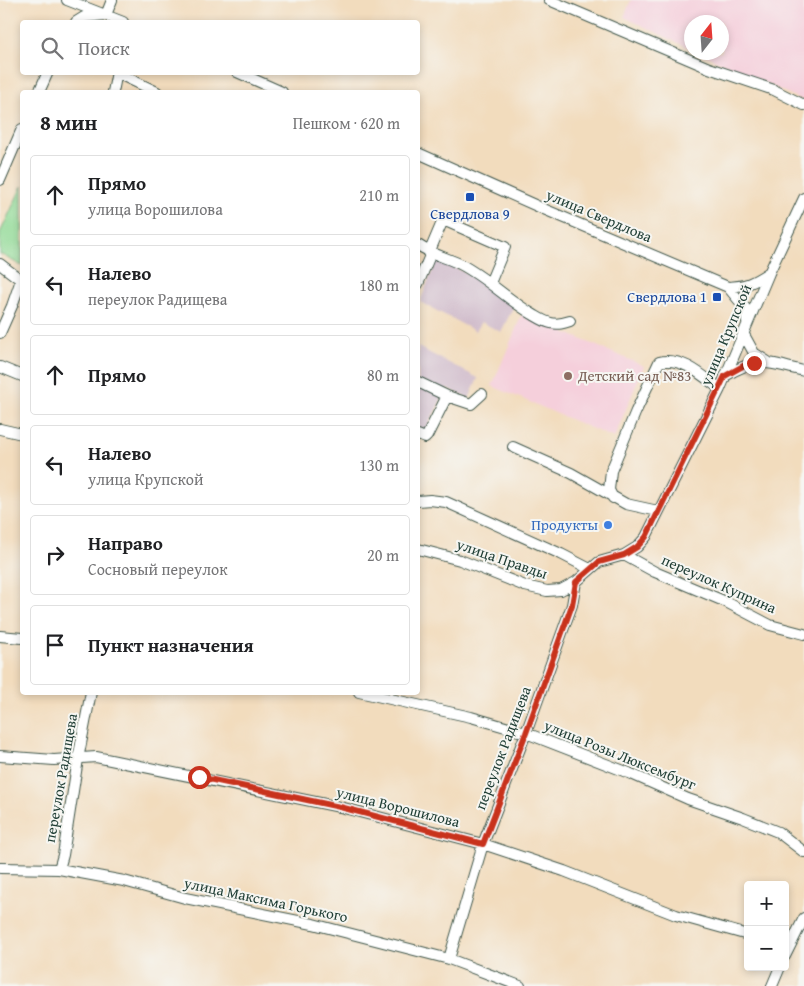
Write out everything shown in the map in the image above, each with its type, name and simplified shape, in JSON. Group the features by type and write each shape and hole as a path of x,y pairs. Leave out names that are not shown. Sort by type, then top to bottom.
{"street":[{"path":"67,0 118,20"},
{"path":"106,15 112,0"},
{"path":"549,0 709,68 774,90 804,105"},
{"path":"80,20 106,15"},
{"path":"40,90 47,75"},
{"path":"113,90 117,75"},
{"path":"121,75 153,90"},
{"path":"243,75 273,90"},
{"path":"0,180 20,137"},
{"name":"улица Свердлова","path":"420,154 546,210 728,287"},
{"name":"улица Крупской","path":"624,555 637,547 646,537 720,389 769,273 804,198"},
{"path":"420,279 443,220 505,248 490,283"},
{"path":"420,246 430,253 459,264 490,283 520,307 551,324 570,321"},
{"path":"0,264 20,279"},
{"path":"728,287 745,286 769,273"},
{"path":"728,287 746,309 745,328 754,352 768,362"},
{"path":"0,333 19,296"},
{"path":"613,498 608,490 611,471 636,411 660,362 669,360 693,368 720,389"},
{"path":"725,376 743,366 768,362 804,371"},
{"path":"0,368 20,375"},
{"path":"420,383 447,396 471,404 482,394"},
{"path":"420,436 425,438 427,436 447,396"},
{"path":"0,429 20,434"},
{"path":"513,447 571,473 626,504 658,511"},
{"path":"420,501 446,502 590,569"},
{"name":"улица Правды","path":"420,550 460,560 525,586 548,591 561,590 576,582"},
{"path":"576,582 590,569 608,559 624,555"},
{"name":"переулок Куприна","path":"624,555 655,572 726,602 770,625 804,634"},
{"name":"переулок Радищева","path":"449,959 483,844 526,733 572,605 576,582"},
{"path":"0,636 20,638"},
{"name":"переулок Радищева","path":"59,868 63,855 90,695"},
{"name":"улица Розы Люксембург","path":"372,695 471,717 526,733 629,773 688,799 778,832 804,852"},
{"name":"улица Ворошилова","path":"0,756 54,760 96,757 340,807 483,844 564,871 676,915 744,934"},
{"name":"улица Максима Горького","path":"0,868 59,868 124,881 185,898 312,924 449,959 520,986"},
{"path":"789,946 804,918"},
{"path":"772,986 778,971"}],"shaded area":[{"path":"631,0 804,0 804,101 715,60 729,60 729,15 684,15 684,46 624,17"},
{"path":"437,259 472,276 514,306 501,332 481,322 475,331 420,302"},
{"name":"Детский сад №83","path":"522,314 644,366 614,438 492,386"},
{"path":"420,348 478,378 469,399 447,388 425,431 420,428"}],"green space":[{"path":"20,190 20,265 0,254 0,233"}],"place":[{"name":"Свердлова 9","path":"470,197"},
{"name":"Свердлова 1","path":"717,297"},
{"name":"Детский сад №83","path":"568,376"},
{"name":"Продукты","path":"608,525"}],"route":[{"path":"199,777 340,807 483,844 526,733 572,605 576,582 599,562 624,555 637,547 646,537 725,376 743,366 754,363"}]}
